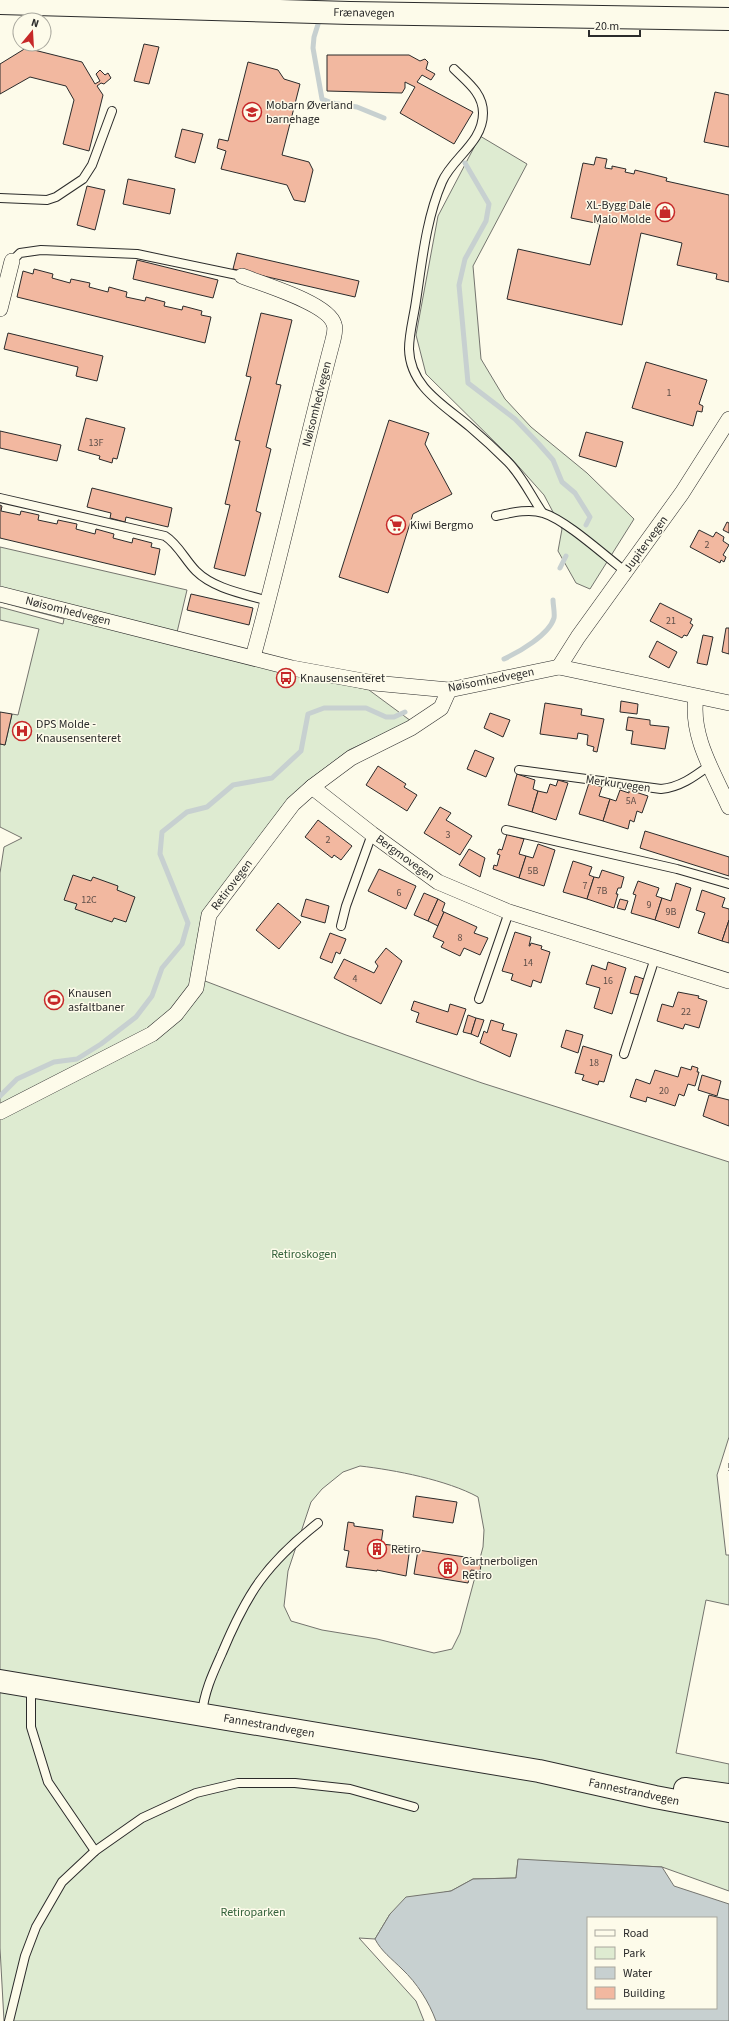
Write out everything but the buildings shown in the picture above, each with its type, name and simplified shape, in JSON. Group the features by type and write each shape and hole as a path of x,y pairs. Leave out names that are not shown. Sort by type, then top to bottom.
{"main road":[{"name":"Frænavegen","path":"0,3 351,6 729,19"},
{"name":"Fannestrandvegen","path":"0,1681 539,1771 655,1797 729,1811"},
{"name":"Fannestrandvegen","path":"539,1771 629,1781 729,1796"}],"street":[{"path":"0,309 12,261"},
{"name":"Nøisomhedvegen","path":"242,276 313,304 326,313 335,326 333,340 253,657"},
{"name":"Jupitervegen","path":"560,666 578,636 682,493 729,419"},
{"name":"Nøisomhedvegen","path":"0,594 292,668 374,683 449,690 560,666 729,704"},
{"name":"Retirovegen","path":"0,1112 152,1034 176,1014 196,988 209,915 293,804 312,787 351,758 411,728 441,708 449,690"},
{"path":"696,697 695,707 701,745 729,807"},
{"name":"Bergmovegen","path":"312,787 372,834 438,882 509,912 729,981"}],"lane":[{"path":"454,69 479,95 483,115 475,137 442,181 435,202 423,253 411,334 409,349 412,364 423,388 434,399 470,427 509,463 542,512 564,524 626,572"},
{"path":"0,198 47,200 56,197 82,179 92,165 112,111"},
{"path":"12,261 20,253 41,250 137,254 242,276"},
{"path":"0,498 165,536 171,540 196,571 204,577 226,588 268,601"},
{"path":"496,516 514,512 542,512"},
{"name":"Merkurvegen","path":"519,770 661,789 671,788 686,782 710,765"},
{"path":"506,830 677,869 729,884"},
{"path":"341,926 346,906 372,834"},
{"path":"479,999 509,912"},
{"path":"624,1054 655,958"},
{"path":"201,1714 210,1681 242,1608 256,1585 283,1552 318,1523"},
{"path":"31,1687 31,1727 48,1782 94,1851"},
{"path":"9,2021 25,1956 36,1927 62,1882 94,1851 142,1818 196,1793 238,1783 295,1783 350,1789 414,1807"},
{"path":"12,2008 15,2021"}],"green space":[{"path":"480,136 527,164 473,266 481,359 505,399 531,427 587,473 634,519 590,589 576,583 558,551 562,529 544,495 511,458 426,374 416,335 438,216"},
{"name":"Retiroskogen","path":"0,547 187,590 174,645 369,690 411,721 349,750 306,782 288,800 202,913 192,976 346,1035 482,1083 729,1162 729,1437 717,1475 726,1555 729,1555 729,1605 706,1600 676,1753 729,1764 729,1891 662,1867 518,1860 516,1878 473,1879 451,1891 431,1895 390,1914 375,1939 359,1938 416,2001 424,2021 4,2021 0,1948 0,873 4,847 22,838 0,827 0,744 5,745 12,714 18,715 39,629 0,620 0,607 63,624 64,619 0,602","holes":["360,1466 405,1473 436,1481 478,1497 484,1530 483,1547 460,1633 452,1649 434,1653 377,1639 322,1630 291,1621 284,1606 288,1571 311,1502 322,1489 343,1472"]}],"water":[{"path":"518,1859 662,1867 674,1886 729,1904 729,2021 436,2021 430,2007 418,1987 384,1951 375,1939 390,1914 406,1897 451,1891 473,1879 516,1878"}],"waterway":[{"path":"320,18 314,37 313,48 322,99 332,103 357,107 384,118"},
{"path":"465,163 489,204 486,221 465,259 459,285 468,383 515,419 553,460 562,482 575,493 590,517 586,525"},
{"path":"560,568 566,556"},
{"path":"504,659 533,642 546,631 554,618 553,600"},
{"path":"0,1096 17,1079 54,1062 77,1059 101,1044 136,1017 152,996 162,968 182,944 188,923 160,854 162,832 187,812 207,807 233,785 272,778 301,751 308,714 324,708 366,708 386,717 394,717 405,712"}],"fence":[{"path":"729,1463 729,1471"}],"place":[{"name":"Mobarn Øverland barnehage","path":"252,112"},
{"name":"XL-Bygg Dale Malo Molde","path":"665,212"},
{"name":"Kiwi Bergmo","path":"396,525"},
{"name":"Knausensenteret","path":"286,678"},
{"name":"DPS Molde - Knausensenteret","path":"22,731"},
{"name":"Knausen asfaltbaner","path":"54,1000"},
{"name":"Retiro","path":"377,1549"},
{"name":"Gartnerboligen Retiro","path":"448,1568"}],"park label":[{"name":"Retiroparken","path":"253,1912"}]}
